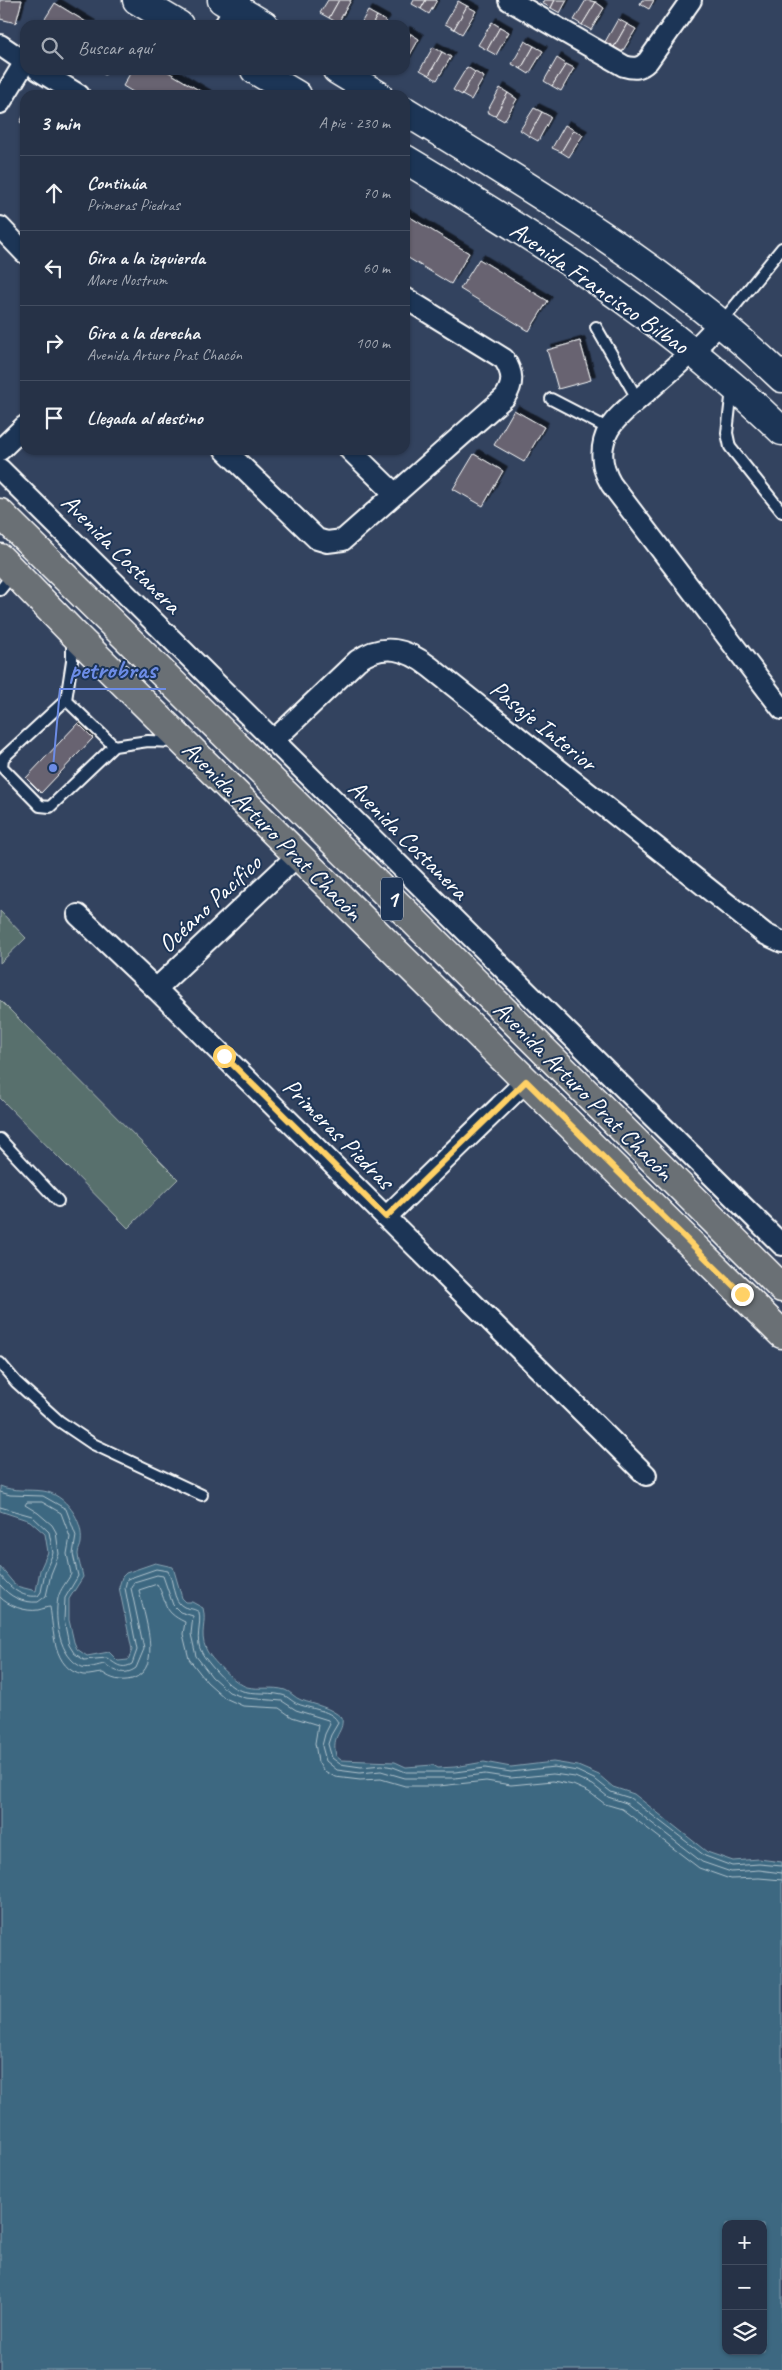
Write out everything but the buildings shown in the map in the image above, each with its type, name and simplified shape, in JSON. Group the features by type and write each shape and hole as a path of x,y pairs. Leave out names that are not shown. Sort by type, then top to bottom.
{"main road":[{"path":"137,0 171,20"},
{"path":"231,8 254,20"},
{"path":"263,75 289,90"},
{"path":"345,75 370,90"},
{"name":"Avenida Francisco Bilbao","path":"410,114 605,235 672,284 720,323 782,378"},
{"name":"Avenida Francisco Bilbao","path":"410,163 556,252 639,310 693,352 782,431"},
{"name":"Avenida Arturo Prat Chacón","path":"0,513 407,914 782,1288"},
{"name":"Avenida Arturo Prat Chacón","path":"5,573 72,632 186,742 782,1334"}],"street":[{"path":"509,0 624,66 638,68 648,61 691,0"},
{"path":"0,46 20,59"},
{"path":"0,103 20,70"},
{"path":"46,75 71,90"},
{"path":"0,227 20,247"},
{"path":"229,455 317,539 327,542 343,540 506,397 511,389 512,376 504,359 410,301"},
{"path":"720,323 693,352 638,400 609,429 602,448 602,458 606,476 611,484 782,709"},
{"path":"0,450 20,431"},
{"path":"355,455 395,494"},
{"name":"Avenida Costanera","path":"0,469 782,1245"},
{"name":"Pasaje Interior","path":"273,741 366,654 384,649 406,651 430,667 765,934 782,942"},
{"name":"Océano Pacífico","path":"156,989 298,855"},
{"name":"Primeras Piedras","path":"78,915 156,989 646,1474"},
{"path":"386,1217 526,1081"}],"lane":[{"path":"720,323 782,248"},
{"path":"596,327 638,400"},
{"path":"733,386 727,433 730,447 782,512"},
{"path":"551,400 609,429"},
{"path":"72,632 72,661 66,700 3,758 1,762 2,767 40,806 50,807 114,746 148,741 186,742"},
{"path":"66,700 114,746"},
{"path":"0,1139 58,1201"},
{"path":"0,1363 16,1382 59,1421 93,1444 202,1495"}],"green space":[{"path":"0,911 26,938 0,963"},
{"path":"0,1000 178,1179 128,1228 0,1098"}],"water":[{"path":"0,1486 51,1493 59,1497 76,1517 81,1534 78,1554 83,1577 69,1599 69,1620 77,1649 87,1656 109,1652 118,1661 128,1660 132,1650 119,1587 122,1577 126,1573 155,1563 173,1567 182,1598 186,1602 192,1602 203,1608 204,1643 213,1659 224,1671 242,1685 252,1688 285,1690 299,1699 337,1714 342,1718 342,1723 336,1738 335,1748 336,1756 341,1760 395,1762 406,1767 433,1765 438,1768 484,1762 511,1767 553,1762 578,1766 599,1775 613,1787 634,1794 707,1852 733,1861 759,1859 782,1862 782,2370 0,2370 0,1567 16,1586 36,1591 40,1570 48,1552 45,1534 30,1521 0,1511"}],"place":[{"name":"petrobras","path":"53,768"}],"route":[{"path":"224,1056 386,1217 526,1081 742,1294"}]}
